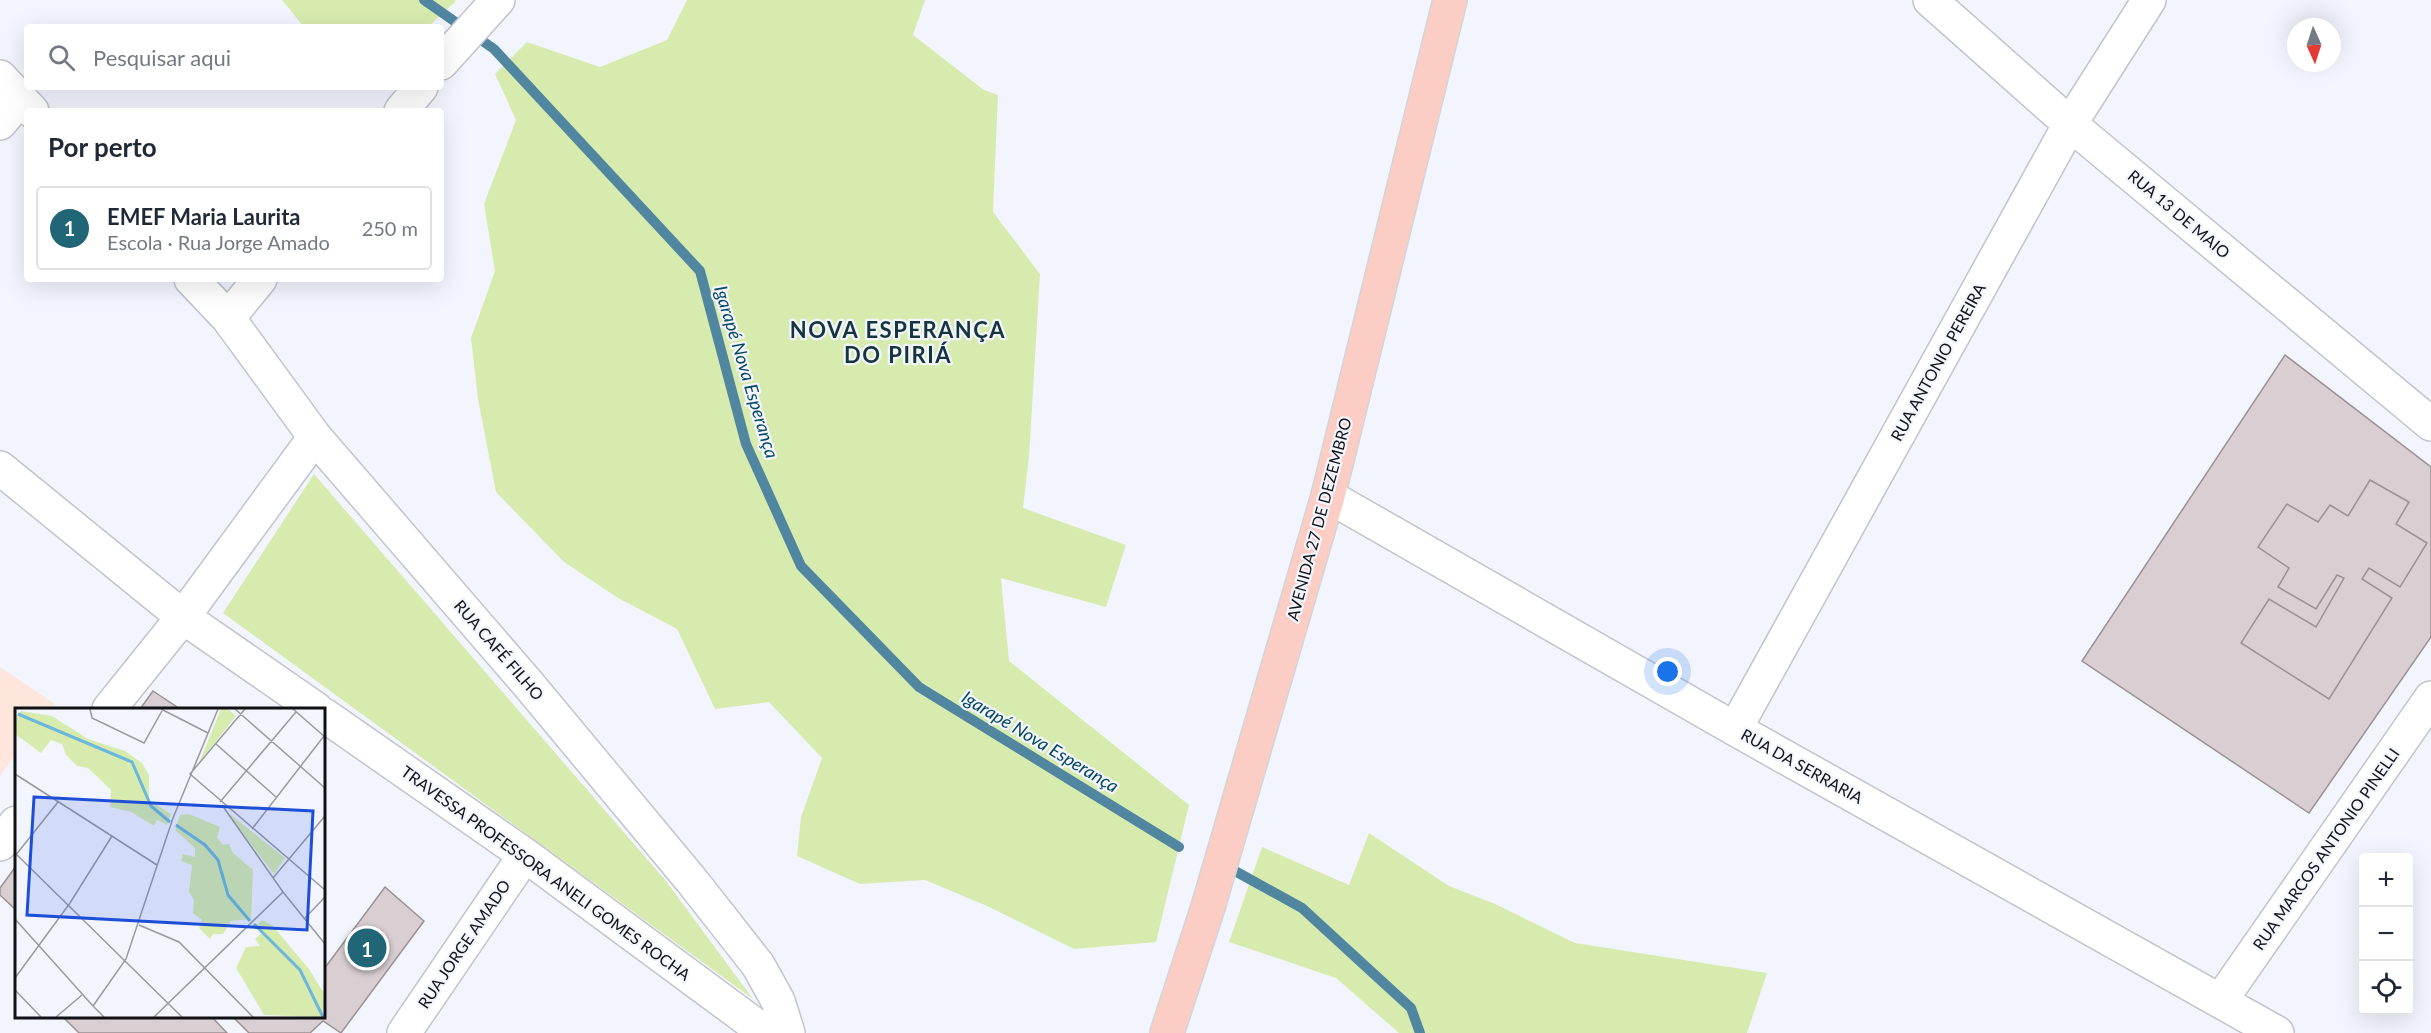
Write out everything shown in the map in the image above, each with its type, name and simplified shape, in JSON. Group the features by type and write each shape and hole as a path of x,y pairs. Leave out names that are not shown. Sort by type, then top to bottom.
{"main road":[{"name":"AVENIDA 27 DE DEZEMBRO","path":"1167,1033 1208,907 1328,496 1449,0"}],"street":[{"name":"RUA 13 DE MAIO","path":"1930,0 2070,124 2431,424"},
{"name":"RUA ANTONIO PEREIRA","path":"1735,729 2070,124 2149,0"},
{"path":"449,53 495,3"},
{"path":"404,108 418,90"},
{"name":"RUA CAFÉ FILHO","path":"194,282 228,318 315,437 529,685 692,880 758,965 778,1001 788,1033"},
{"path":"228,318 258,282"},
{"path":"110,708 183,616 315,437"},
{"path":"0,468 183,616 315,708"},
{"name":"RUA DA SERRARIA","path":"1328,496 1735,729 2277,1033"},
{"name":"RUA MARCOS ANTONIO PINELLI","path":"2221,1000 2431,698"},
{"name":"TRAVESSA PROFESSORA ANELI GOMES ROCHA","path":"326,716 525,855 766,1033"},
{"path":"0,844 15,824"},
{"name":"RUA JORGE AMADO","path":"404,1033 525,855"}],"shaded area":[{"path":"0,667 55,704 52,708 15,708 15,755 0,776"}],"green space":[{"path":"282,0 456,1 431,24 302,24"},
{"path":"687,0 925,0 913,35 984,90 998,95 993,212 1040,274 1029,457 1023,508 1126,545 1106,607 1001,578 1009,661 1189,805 1156,942 1074,949 987,906 925,880 860,884 797,856 801,817 822,758 769,702 715,709 677,629 618,598 564,562 496,492 478,399 471,338 495,271 484,204 516,120 495,74 527,42 600,67 667,40"},
{"path":"314,474 666,881 753,999 223,613"},
{"path":"1369,833 1449,886 1495,904 1575,943 1767,973 1747,1033 1399,1033 1336,978 1229,942 1262,847 1349,885"}],"building":[{"path":"2285,355 2431,467 2431,637 2309,813 2082,661"},
{"path":"2370,480 2409,502 2396,524 2427,543 2400,587 2369,568 2362,579 2392,598 2329,699 2241,643 2269,599 2316,627 2344,578 2337,575 2316,609 2278,587 2289,568 2258,547 2287,504 2318,522 2330,505 2348,516"},
{"path":"153,691 178,708 141,708"},
{"path":"15,867 15,909 0,895 0,888"},
{"path":"385,887 424,921 341,1033 323,1021 310,1033 249,1033 234,1018 326,1018 326,966"},
{"path":"64,1018 213,1018 227,1033 79,1033"}],"waterway":[{"name":"Igarapé Nova Esperança","path":"424,0 494,49 700,271 746,444 801,566 919,687 1179,847"},
{"name":"Igarapé Nova Esperança","path":"1235,871 1302,908 1411,1008 1420,1033"}],"place":[{"name":"EMEF Maria Laurita","path":"367,948"}],"district":[{"name":"NOVA ESPERANÇA DO PIRIÁ","path":"898,342"}]}
